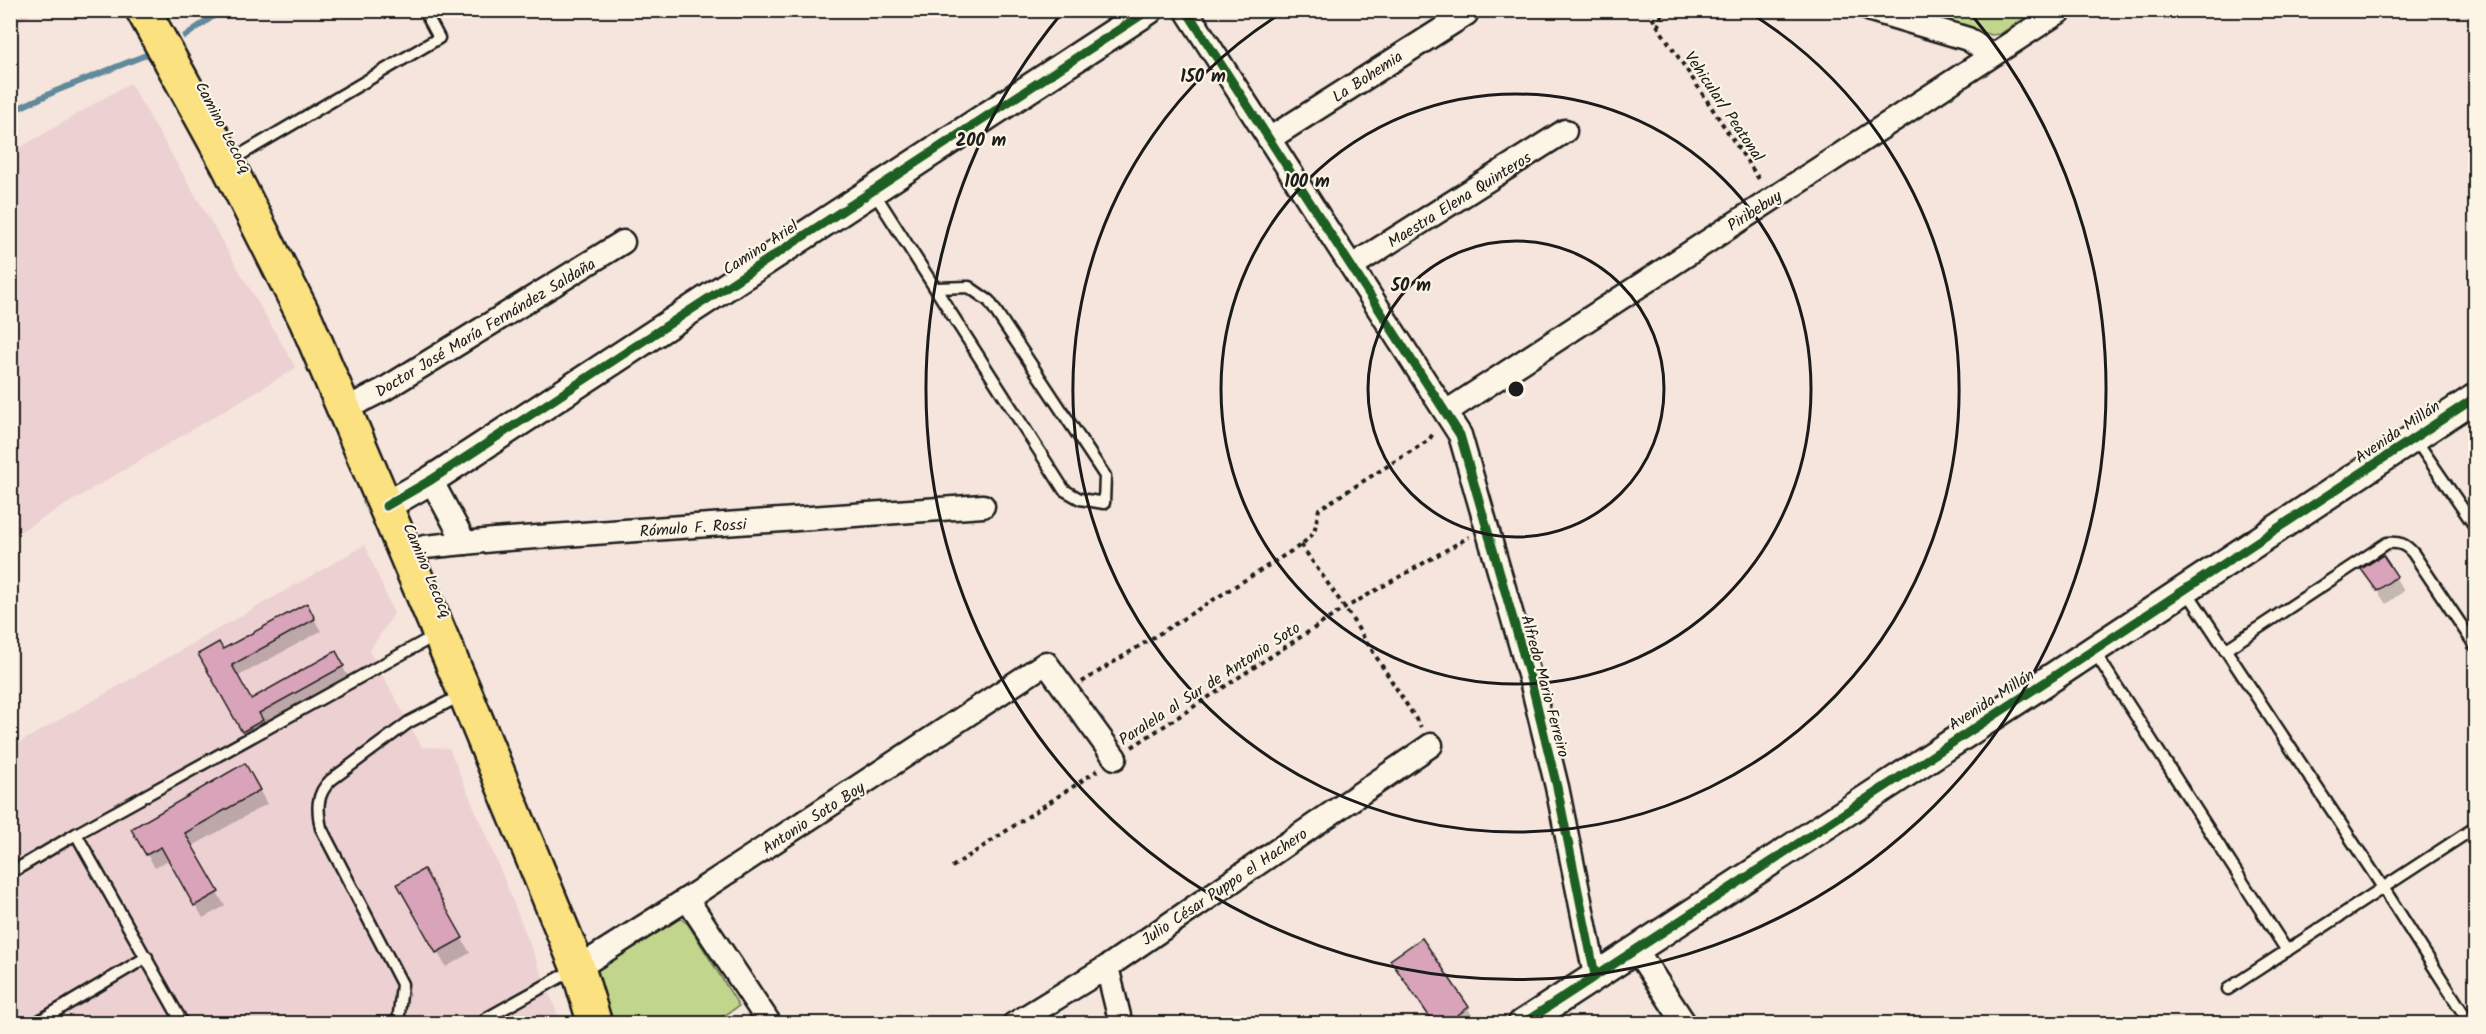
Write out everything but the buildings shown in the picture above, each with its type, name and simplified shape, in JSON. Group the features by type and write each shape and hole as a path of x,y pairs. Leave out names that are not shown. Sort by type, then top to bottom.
{"main road":[{"name":"Camino Lecocq","path":"143,10 227,163 306,320 465,693 578,968 595,1023"}],"street":[{"name":"Camino Ariel","path":"386,506 431,480 1149,10"},
{"name":"Alfredo Mario Ferreiro","path":"1186,10 1460,435 1532,685 1549,753 1595,975"},
{"path":"1870,10 1968,39 1991,55"},
{"name":"Piribebuy","path":"1446,412 2062,10"},
{"name":"La Bohemia","path":"1269,139 1466,14"},
{"name":"Maestra Elena Quinteros","path":"1352,266 1565,132"},
{"name":"Doctor José María Fernández Saldaña","path":"345,409 383,390 623,242"},
{"name":"Avenida Millán","path":"1522,1023 2094,650 2475,397"},
{"path":"431,480 465,543"},
{"name":"Rómulo F. Rossi","path":"405,554 425,547 465,543 983,506"},
{"name":"Antonio Soto Boy","path":"578,968 1046,663 1066,692"},
{"path":"1066,692 1115,758"},
{"name":"Julio César Puppo el Hachero","path":"1014,1023 1107,967 1431,745"},
{"path":"687,899 770,1023"},
{"path":"1635,948 1684,1023"},
{"path":"1107,967 1121,1023"}],"lane":[{"path":"227,163 439,38 424,10"},
{"path":"873,191 1064,490 1080,499 1104,503 1105,476 989,301 969,286 935,288"},
{"path":"2414,438 2475,528"},
{"path":"2225,650 2387,543 2396,542 2406,544 2475,647"},
{"path":"2185,589 2384,889 2467,1019 2475,1021"},
{"path":"10,873 76,834 439,634"},
{"path":"2094,650 2287,951"},
{"path":"398,1023 402,984 321,828 317,810 319,797 323,787 331,780 409,722 465,693"},
{"path":"2228,989 2384,889 2475,827"},
{"path":"76,834 183,1023"},
{"path":"34,1023 147,957"},
{"path":"483,1023 487,1018 578,968"}],"path":[{"path":"1658,27 1664,10"},
{"path":"1066,692 1301,545 1314,533 1319,509 1429,440 1446,412"},
{"path":"1301,545 1345,608 1431,745"}],"shaded area":[{"path":"11,10 39,10 39,11 11,26"},
{"path":"130,83 296,368 11,537 11,153"},
{"path":"365,545 394,614 369,651 422,747 449,748 561,1023 11,1023 10,748"}],"green space":[{"path":"1910,11 2036,11 2000,34 1991,35"},
{"path":"681,919 688,924 739,1006 713,1023 614,1023 596,973 600,965 673,920"}],"waterway":[{"path":"185,36 222,10"},
{"path":"10,112 151,53"}],"cycle path":[{"path":"386,506 431,480 1149,10"},
{"path":"1186,10 1460,435 1532,685 1557,787 1595,975"},
{"path":"1522,1024 2476,397"}]}
